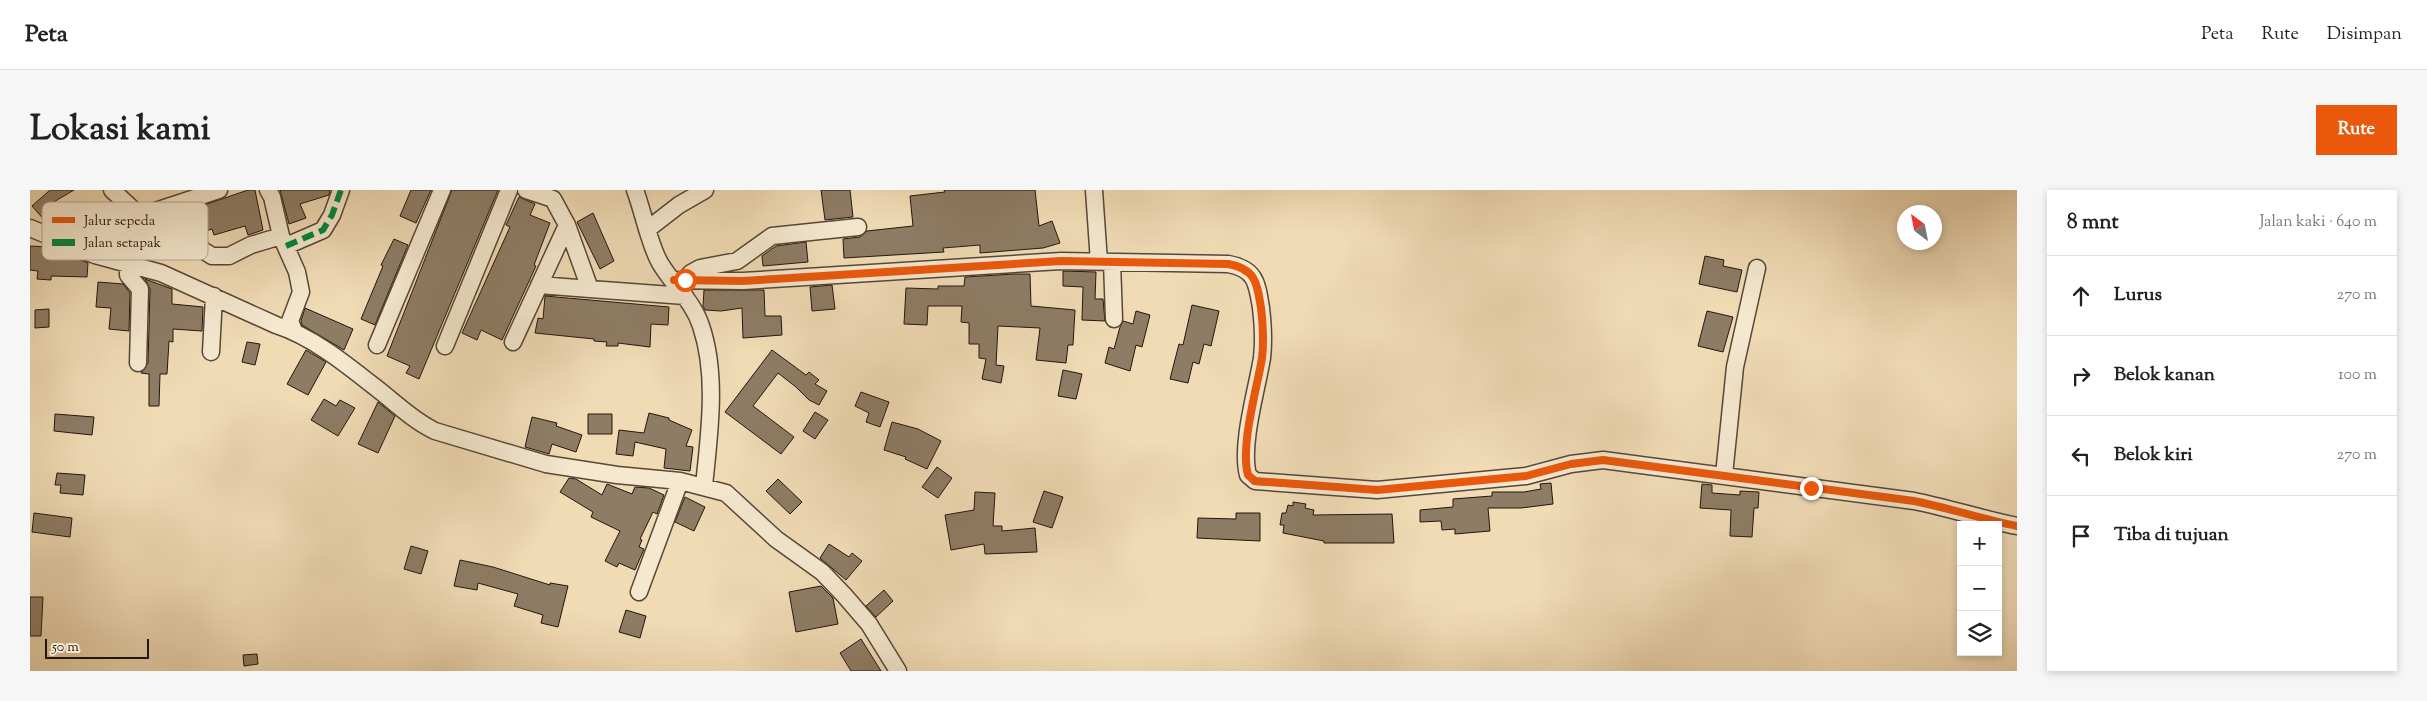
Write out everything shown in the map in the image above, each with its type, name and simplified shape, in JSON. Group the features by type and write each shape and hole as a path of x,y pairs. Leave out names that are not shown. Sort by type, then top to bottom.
{"street":[{"path":"112,190 125,202"},
{"path":"183,202 219,190"},
{"path":"268,190 272,197 284,241 297,272 301,292 290,321 294,331"},
{"path":"208,253 212,256 229,256 251,245 284,241 323,230 332,215 341,190"},
{"path":"378,345 442,190"},
{"path":"446,346 509,190"},
{"path":"526,190 553,199 566,225 590,289"},
{"path":"635,190 659,262 681,285 701,326 708,359 709,420 704,486"},
{"path":"648,229 679,205 705,190"},
{"path":"1094,190 1114,319"},
{"path":"513,342 566,225"},
{"path":"681,285 691,273 700,268 737,261 772,236 858,227"},
{"path":"30,228 42,233"},
{"path":"114,260 161,273 276,325 294,331 353,371 421,424 435,431 546,464 617,475 680,481 726,493 746,509 776,539 822,572 869,624 898,671"},
{"path":"539,285 590,289 681,285 1061,261 1228,264 1242,267 1253,276 1258,289 1263,329 1262,358 1246,451 1248,475 1254,482 1377,490 1526,476 1593,460 1724,475 1914,501 1947,507 2017,526"},
{"path":"128,264 128,275 140,288 138,363"},
{"path":"1724,475 1735,367 1757,268"},
{"path":"211,352 214,296"},
{"path":"639,592 680,481"}],"building":[{"path":"50,190 74,190 54,202 42,202 42,217 32,206"},
{"path":"248,190 255,190 263,230 248,235 245,226 214,235 212,229 208,230 208,204"},
{"path":"280,190 330,190 329,195 300,204 306,218 289,224"},
{"path":"411,190 431,190 416,223 400,216"},
{"path":"452,190 498,190 419,379 406,373 410,366 387,356"},
{"path":"821,190 850,190 853,217 825,220"},
{"path":"944,190 1035,190 1039,226 1052,221 1060,243 1043,248 980,253 980,245 943,248 944,252 844,258 843,239 860,237 867,231 913,226 910,196 945,192"},
{"path":"519,197 535,204 530,215 550,223 534,265 536,266 502,340 481,330 477,340 462,333 510,227 506,225"},
{"path":"593,213 614,261 600,269 577,222"},
{"path":"394,239 408,245 375,325 361,319 383,266 381,265"},
{"path":"806,242 808,262 763,266 762,256 776,246"},
{"path":"30,246 42,247 42,260 81,260 88,263 87,277 51,276 51,280 37,279 38,271 30,270"},
{"path":"1705,256 1724,260 1723,266 1742,270 1737,292 1699,284"},
{"path":"1063,271 1096,272 1095,299 1103,299 1105,321 1082,320 1083,287 1063,286"},
{"path":"1030,274 1031,306 1075,310 1073,345 1068,345 1066,363 1036,360 1040,328 998,326 996,365 1004,366 1001,383 982,379 986,359 979,358 979,344 969,344 969,323 961,322 962,306 928,306 927,325 904,324 906,288 938,289 938,286 964,286 965,277"},
{"path":"145,279 172,289 172,304 203,307 202,331 173,329 173,342 169,341 167,374 160,374 159,406 149,406 149,374 141,373 148,363 150,289"},
{"path":"98,282 123,284 130,293 129,331 109,329 111,308 96,307"},
{"path":"832,285 835,309 812,311 810,287"},
{"path":"704,290 764,290 765,316 781,316 782,335 743,338 742,308 721,311 705,310 703,306"},
{"path":"545,296 669,307 668,325 651,324 650,347 618,343 618,346 606,346 607,342 594,341 594,339 535,333 538,318 543,319"},
{"path":"1192,305 1219,311 1211,346 1204,344 1199,364 1193,362 1188,383 1170,379 1179,344 1183,345"},
{"path":"305,308 353,329 344,350 302,325 301,321"},
{"path":"49,309 49,327 35,328 35,310"},
{"path":"1136,311 1150,315 1142,347 1136,345 1130,371 1105,363 1109,347 1114,349 1123,321 1133,324"},
{"path":"1707,311 1733,317 1723,352 1698,346"},
{"path":"247,342 260,344 255,365 242,362"},
{"path":"306,350 326,362 308,395 287,384"},
{"path":"772,350 806,375 809,372 819,380 815,384 827,391 819,405 809,400 778,373 753,406 794,437 781,454 725,412"},
{"path":"1063,370 1082,374 1076,399 1058,396"},
{"path":"861,392 889,402 880,427 866,422 869,413 855,406"},
{"path":"324,399 336,406 340,400 355,408 338,436 311,420"},
{"path":"378,402 395,416 378,453 358,444"},
{"path":"815,412 828,420 815,439 803,431"},
{"path":"649,413 669,418 669,420 692,430 686,446 693,447 690,471 664,468 666,449 635,442 633,456 616,454 619,430 644,433"},
{"path":"55,414 94,417 92,435 54,431"},
{"path":"588,414 612,414 612,434 588,434"},
{"path":"532,417 557,423 556,426 582,435 576,452 552,444 549,454 525,447"},
{"path":"892,422 918,429 941,441 927,469 905,459 906,457 884,450"},
{"path":"937,467 952,478 938,498 922,487"},
{"path":"57,473 85,475 83,495 60,493 61,485 55,485"},
{"path":"569,478 576,479 602,495 607,484 632,494 635,487 649,488 664,495 657,514 653,512 640,539 642,540 639,547 644,549 635,570 619,563 617,567 605,561 620,531 591,517 593,512 560,492"},
{"path":"778,479 802,502 790,514 766,491"},
{"path":"1551,483 1553,504 1521,508 1488,508 1490,531 1455,534 1455,529 1442,530 1441,521 1420,522 1420,510 1453,507 1453,499 1492,496 1492,492 1524,492 1541,489 1540,484"},
{"path":"1702,484 1712,485 1712,493 1740,495 1740,491 1759,492 1758,508 1754,508 1752,537 1730,536 1731,510 1700,508"},
{"path":"1044,491 1063,497 1052,528 1033,522"},
{"path":"975,492 995,493 993,526 1002,526 1002,531 1035,528 1037,552 985,554 984,544 951,550 945,515 974,510"},
{"path":"685,497 705,507 694,531 675,522"},
{"path":"1293,502 1306,504 1305,508 1314,510 1313,515 1392,514 1394,543 1324,543 1324,541 1283,533 1284,525 1280,525 1282,513 1286,513 1288,505 1293,506"},
{"path":"34,513 72,518 70,537 32,532"},
{"path":"1236,513 1260,513 1260,541 1197,538 1198,518 1236,519"},
{"path":"829,544 849,557 852,553 862,561 846,580 820,558"},
{"path":"411,546 428,551 421,574 404,569"},
{"path":"460,560 493,567 550,585 550,583 568,586 558,627 541,623 543,615 514,606 518,594 478,583 477,590 454,586"},
{"path":"821,586 833,598 838,624 796,632 789,592"},
{"path":"884,590 893,601 876,617 866,606"},
{"path":"30,597 43,597 41,636 30,636"},
{"path":"626,610 646,616 640,638 619,632"},
{"path":"861,639 881,671 851,671 840,653"},
{"path":"257,654 258,664 244,666 243,655"}],"marked path":[{"path":"286,246 323,230 332,215 341,190"}],"cycle path":[{"path":"674,280 743,281 1061,261 1228,264 1244,269 1254,278 1261,308 1262,358 1246,448 1248,475 1255,481 1377,490 1526,476 1571,464 1603,460 1914,501 2017,526"}],"route":[{"path":"685,280 743,281 1061,261 1228,264 1242,267 1253,276 1258,289 1263,329 1262,358 1246,451 1248,475 1254,482 1377,490 1526,476 1584,461 1603,460 1811,488"}]}
